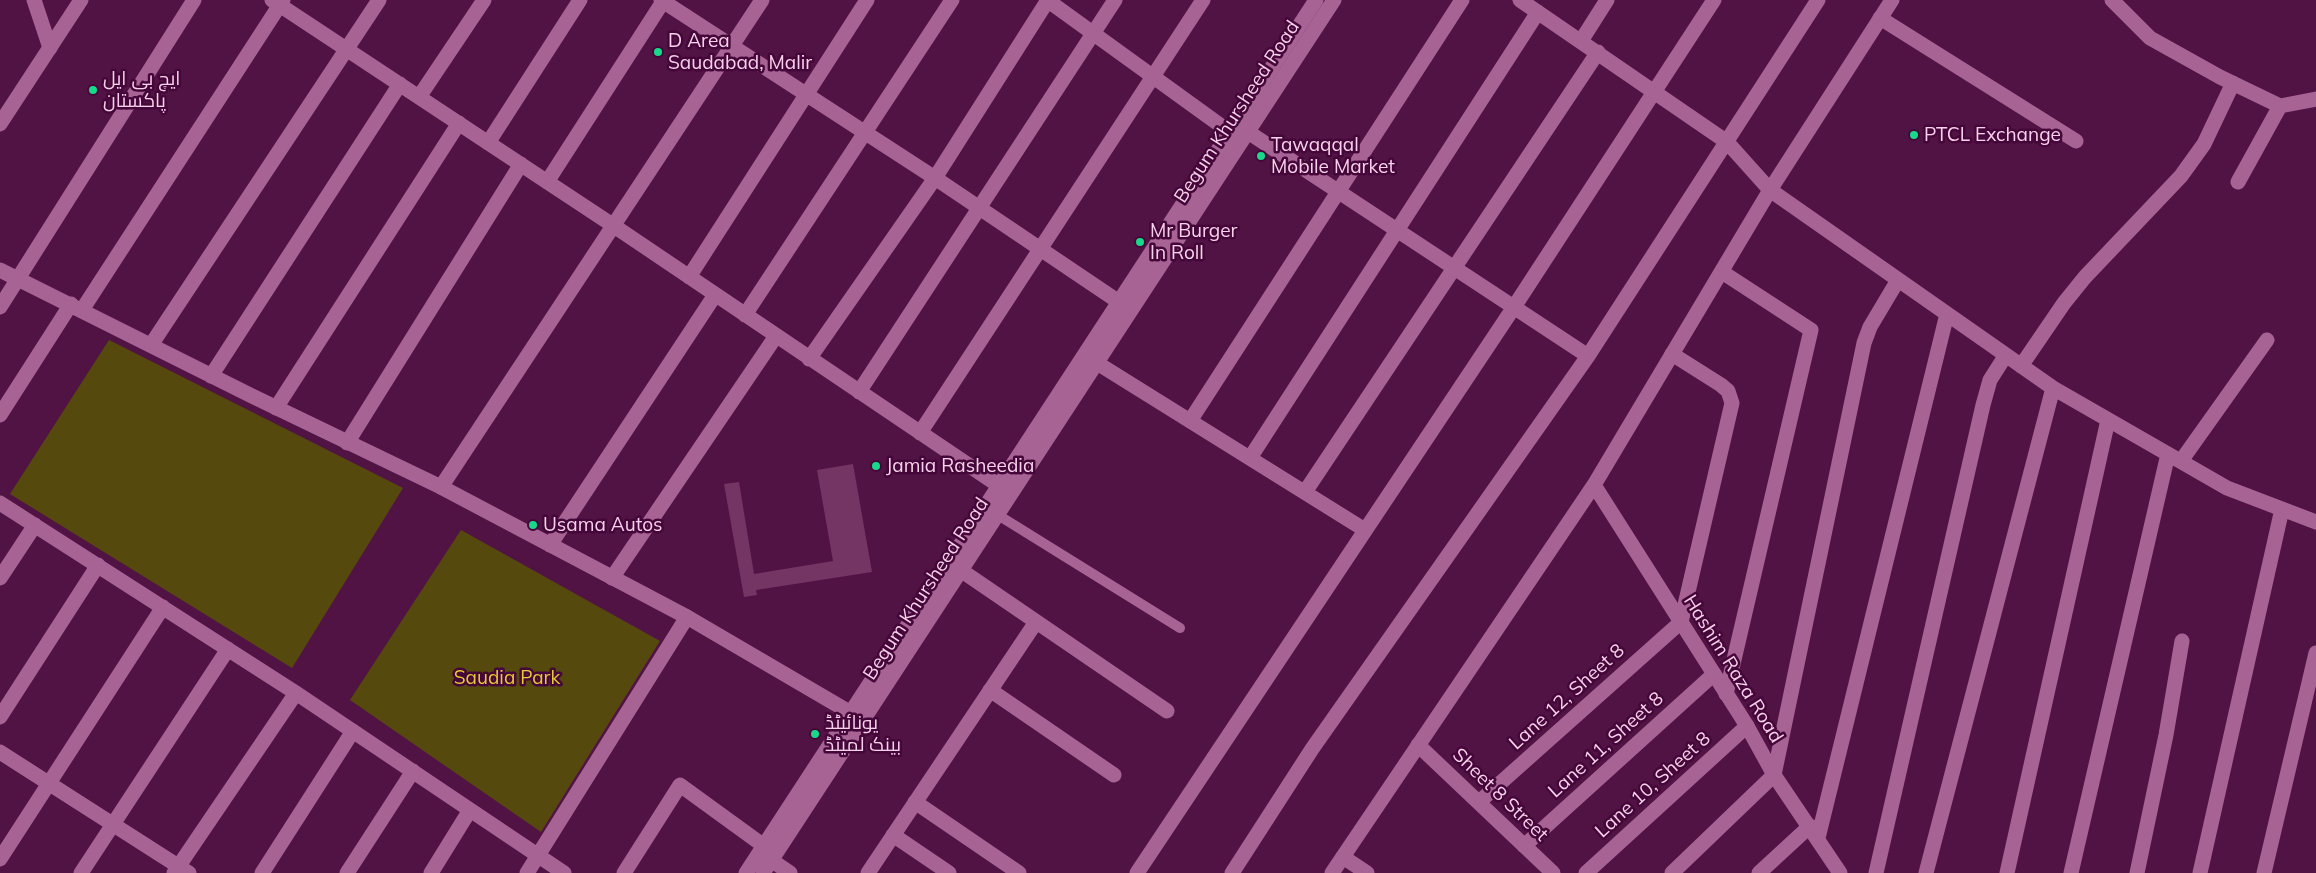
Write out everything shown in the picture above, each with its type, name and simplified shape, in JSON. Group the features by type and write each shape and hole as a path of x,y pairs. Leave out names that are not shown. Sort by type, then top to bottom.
{"street":[{"path":"34,0 50,48"},
{"path":"2,113 50,48 81,0"},
{"path":"0,307 194,0"},
{"path":"150,345 378,0"},
{"path":"419,97 484,0"},
{"path":"488,143 580,0"},
{"path":"547,182 663,0 730,46 935,178 1119,302"},
{"path":"441,487 762,0"},
{"path":"689,277 867,0"},
{"path":"745,315 952,0"},
{"path":"809,359 935,178 1048,0 1231,133"},
{"path":"859,392 1115,0"},
{"path":"920,433 1203,0"},
{"name":"Begum Khursheed Road","path":"767,867 1097,363 1231,133 1316,0"},
{"name":"Begum Khursheed Road","path":"746,873 1119,302 1248,132 1334,0"},
{"path":"1190,421 1462,0"},
{"path":"1520,0 1581,40 1727,142 1770,190 2052,388 2228,488 2316,522"},
{"path":"1581,40 1607,0"},
{"path":"1137,873 1514,307 1714,0"},
{"path":"1232,873 1312,749 1588,356 1818,0"},
{"path":"1332,873 1594,485 1770,190 1892,0"},
{"path":"2112,0 2150,38 2280,106 2316,99"},
{"path":"0,415 77,307 278,2 998,485"},
{"path":"1250,458 1538,12"},
{"path":"1880,18 2076,141"},
{"path":"1305,492 1598,52"},
{"path":"2021,366 2064,303 2085,277 2181,176 2204,144 2233,83"},
{"path":"211,376 400,84"},
{"path":"2238,182 2280,106"},
{"path":"276,408 459,123"},
{"path":"1248,132 1588,356"},
{"path":"347,443 521,164"},
{"path":"0,270 347,443 441,487 687,617 851,712"},
{"path":"1722,272 1811,330 1726,694"},
{"path":"1672,873 1774,775 1864,343 1870,327 1898,280"},
{"path":"550,545 715,295"},
{"path":"1759,873 1814,832 1947,314"},
{"path":"612,578 776,336"},
{"path":"2071,873 2174,458 2267,340"},
{"path":"1672,354 1721,385 1728,391 1732,403 1681,622"},
{"path":"1876,873 1983,405 1990,380 2006,355"},
{"path":"1097,363 1365,530"},
{"path":"1926,873 2052,388"},
{"path":"2007,873 2108,420"},
{"name":"Hashim Raza Road","path":"1594,485 1747,726 1774,775 1840,873"},
{"path":"0,503 296,693 564,873"},
{"path":"985,506 998,515"},
{"path":"2200,873 2282,509"},
{"path":"0,578 36,525"},
{"path":"0,716 98,565"},
{"path":"962,571 1167,711"},
{"path":"0,859 163,607"},
{"path":"528,873 687,617"},
{"path":"868,873 1036,622"},
{"name":"Lane 12, Sheet 8","path":"1479,802 1681,622"},
{"path":"2137,873 2166,735 2182,641"},
{"path":"81,873 228,649"},
{"path":"2264,873 2316,653"},
{"name":"Lane 11, Sheet 8","path":"1524,846 1714,674"},
{"path":"990,690 1114,775"},
{"path":"0,752 113,824 180,871 296,693"},
{"name":"Lane 10, Sheet 8","path":"1586,873 1747,726"},
{"path":"262,873 353,731"},
{"name":"Sheet 8 Street","path":"1418,745 1553,873"},
{"path":"348,873 413,771"},
{"path":"624,873 680,786 764,846"},
{"path":"915,802 1019,873"},
{"path":"431,873 470,810"},
{"path":"893,835 949,873"},
{"path":"1343,857 1367,873"},
{"path":"767,867 790,873"}],"lane":[{"path":"998,515 1180,628"}],"green space":[{"path":"109,340 403,488 292,668 10,494"},
{"name":"Saudia Park","path":"461,530 660,641 541,832 350,700"}],"building":[{"path":"853,464 872,572 756,590 757,595 744,597 724,484 739,482 754,574 833,561 817,470"}],"place":[{"name":"D Area Saudabad, Malir","path":"658,52"},
{"name":"ایچ بی ایل پاکستان","path":"93,90"},
{"name":"PTCL Exchange","path":"1914,135"},
{"name":"Tawaqqal Mobile Market","path":"1261,156"},
{"name":"Mr Burger In Roll","path":"1140,242"},
{"name":"Jamia Rasheedia","path":"876,466"},
{"name":"Usama Autos","path":"533,525"},
{"name":"یونائیٹڈ بینک لمیٹڈ","path":"815,734"}]}
